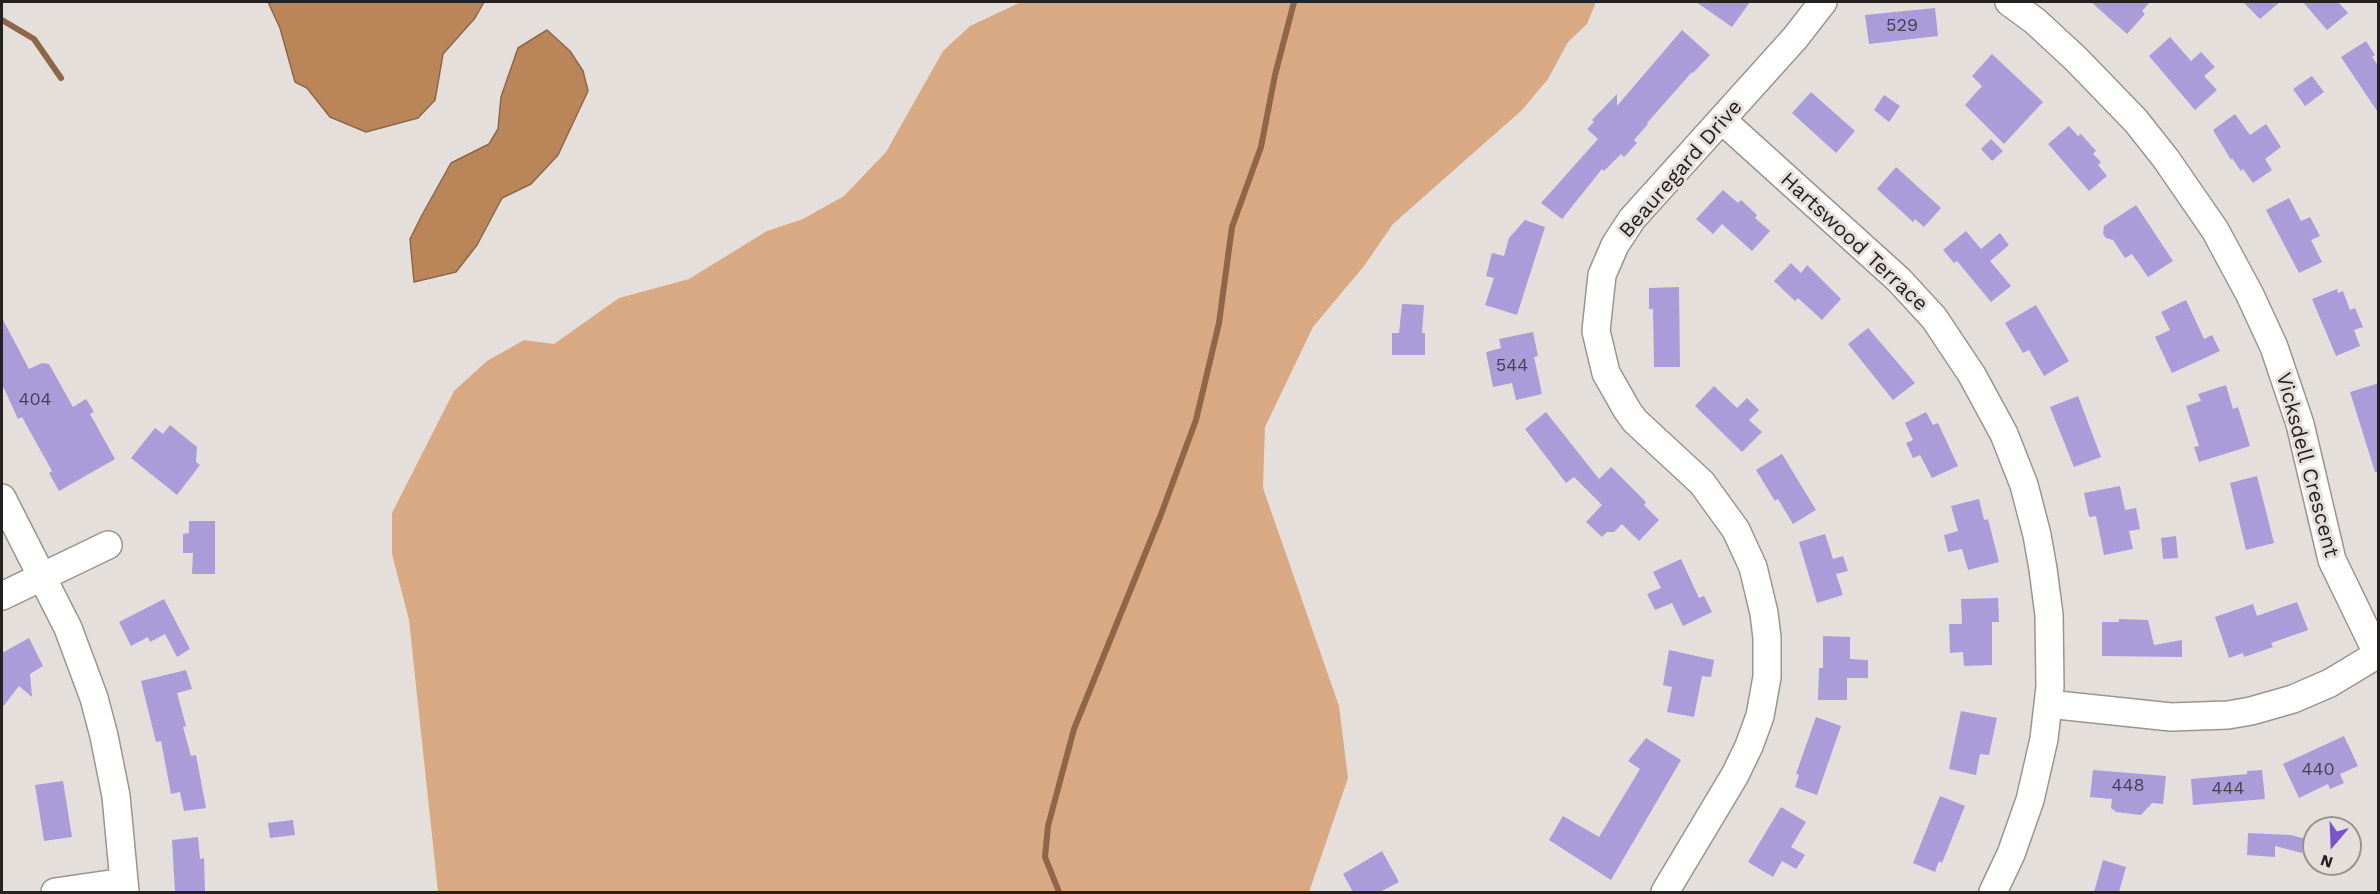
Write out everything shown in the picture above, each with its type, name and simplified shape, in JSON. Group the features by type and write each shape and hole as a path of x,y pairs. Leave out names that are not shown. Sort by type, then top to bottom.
{"street":[{"name":"Beauregard Drive","path":"1665,892 1735,775 1760,716 1767,677 1767,638 1764,613 1753,567 1736,530 1702,483 1635,420 1606,373 1596,331 1602,275 1615,245 1632,219 1795,38 1822,2"},
{"name":"Vicksdell Crescent","path":"2009,2 2076,59 2136,121 2166,159 2215,230 2274,347 2300,424 2332,560 2378,655"},
{"name":"Hartswood Terrace","path":"1722,120 1899,280 1934,318 1972,375 2004,434 2024,485 2037,535 2049,615 2050,687 2044,738 2030,800 2011,854 1993,892"},
{"path":"2,498 68,628 84,670 104,736 116,796 125,887 55,892"},
{"path":"2,596 41,575 108,545"},
{"path":"2048,704 2171,717 2228,715 2252,711 2293,699 2330,682 2378,655"}],"shaded area":[{"path":"268,2 484,2 475,18 443,54 435,100 418,118 366,132 330,117 307,88 295,82 280,28"},
{"path":"1021,2 1596,2 1587,24 1568,42 1548,79 1522,110 1393,224 1364,266 1313,327 1265,427 1263,488 1339,706 1348,778 1309,892 438,892 409,620 392,554 392,513 454,391 487,361 524,340 554,344 619,298 689,279 767,231 803,219 844,196 886,152 943,51 970,26"},
{"path":"547,30 570,51 583,71 588,91 558,155 531,184 502,198 477,245 456,272 414,282 410,239 422,215 451,163 489,144 498,129 501,97 518,48"}],"building":[{"path":"1696,2 1750,2 1732,27"},
{"path":"2091,2 2150,2 2142,11 2145,14 2127,34"},
{"path":"2243,2 2280,2 2260,19"},
{"path":"2303,2 2338,2 2348,13 2327,30"},
{"path":"1935,8 1938,36 1869,44 1865,15"},
{"path":"1682,30 1710,55 1647,123 1634,140 1637,143 1624,157 1621,154 1604,171 1602,169 1562,219 1541,203 1598,139 1587,129 1594,122 1592,120 1617,94 1617,106"},
{"path":"2170,37 2191,61 2201,52 2215,67 2204,76 2217,90 2195,110 2149,56"},
{"path":"2366,41 2379,67 2379,114 2341,57"},
{"path":"1992,54 2043,102 2004,144 1965,105 1982,86 1972,76"},
{"path":"2312,76 2324,92 2305,106 2293,89"},
{"path":"1811,92 1855,131 1836,153 1792,113"},
{"path":"1884,95 1900,106 1889,122 1874,110"},
{"path":"2235,114 2250,135 2266,124 2281,147 2265,159 2272,170 2253,183 2243,169 2241,171 2232,158 2231,160 2213,130"},
{"path":"2069,126 2078,136 2081,134 2096,151 2093,154 2101,162 2098,165 2107,176 2089,191 2048,144"},
{"path":"1991,139 2003,151 1992,161 1981,149"},
{"path":"1896,167 1941,208 1924,227 1915,219 1913,222 1877,189"},
{"path":"1723,190 1738,203 1741,200 1757,215 1755,218 1770,231 1752,251 1722,224 1713,234 1696,219"},
{"path":"2289,198 2301,221 2310,217 2320,236 2311,240 2322,262 2299,273 2266,210"},
{"path":"2136,205 2173,261 2148,277 2132,254 2125,258 2113,240 2106,238 2103,234 2104,226"},
{"path":"1525,220 1545,227 1517,315 1485,305 1494,278 1486,276 1492,253 1504,256 1509,238"},
{"path":"1966,231 1981,249 2000,233 2009,245 1990,261 2011,286 1991,302 1957,261 1954,263 1943,250"},
{"path":"1791,263 1801,273 1807,265 1841,299 1822,320 1798,298 1795,301 1774,281"},
{"path":"1679,287 1680,367 1654,367 1653,309 1649,309 1649,288"},
{"path":"2337,289 2338,293 2343,291 2350,310 2355,308 2363,327 2354,330 2360,346 2336,356 2312,299"},
{"path":"2186,300 2204,339 2212,335 2220,351 2172,373 2155,337 2170,330 2161,312"},
{"path":"1402,304 1424,305 1422,333 1425,333 1425,355 1392,355 1392,333 1399,333"},
{"path":"2036,305 2069,361 2044,376 2029,350 2023,353 2005,323"},
{"path":"2,318 29,369 42,363 49,364 73,407 86,399 94,412 90,414 115,459 59,491 49,473 52,471 22,417 18,419 2,384"},
{"path":"1868,328 1915,383 1893,400 1848,344"},
{"path":"1533,332 1538,356 1534,357 1542,394 1516,400 1512,383 1493,387 1486,352 1501,348 1499,339"},
{"path":"2379,383 2379,472 2375,472 2350,392"},
{"path":"2226,385 2233,409 2238,407 2250,446 2199,462 2194,447 2199,446 2186,406 2201,401 2198,394"},
{"path":"1714,386 1737,408 1747,398 1759,410 1749,420 1762,432 1742,452 1695,406"},
{"path":"2078,396 2101,457 2074,467 2050,407"},
{"path":"1546,412 1599,479 1611,467 1646,502 1644,505 1659,520 1639,541 1622,524 1614,532 1607,532 1602,537 1586,522 1602,505 1574,477 1566,483 1525,429"},
{"path":"1926,412 1933,425 1938,423 1958,466 1932,478 1920,455 1913,458 1906,443 1913,440 1905,423"},
{"path":"170,425 197,447 196,462 200,465 177,495 131,458 155,428 163,434"},
{"path":"1782,454 1816,510 1793,524 1778,499 1775,501 1756,470"},
{"path":"2257,476 2274,543 2246,550 2230,483"},
{"path":"2120,486 2125,510 2136,508 2140,529 2129,531 2133,549 2104,555 2096,516 2089,517 2084,493"},
{"path":"1979,499 1984,520 1988,519 1999,562 1968,570 1962,549 1948,552 1944,535 1958,531 1951,506"},
{"path":"189,521 215,521 215,574 192,574 193,553 183,553 183,534 189,533"},
{"path":"1825,534 1833,559 1843,556 1848,571 1836,574 1843,595 1817,603 1799,542"},
{"path":"2176,536 2178,558 2163,559 2161,538"},
{"path":"1681,559 1699,598 1704,596 1712,612 1683,626 1672,603 1655,610 1647,594 1661,588 1653,572"},
{"path":"1998,598 1999,622 1992,622 1992,665 1964,666 1963,652 1950,653 1949,624 1962,624 1961,599"},
{"path":"164,599 190,649 177,657 165,634 150,642 148,637 131,646 119,622"},
{"path":"2297,602 2308,630 2271,643 2273,647 2244,657 2243,653 2229,658 2215,617 2253,604 2257,616"},
{"path":"2119,619 2148,620 2154,645 2182,640 2182,657 2102,656 2102,622 2119,622"},
{"path":"1823,636 1850,637 1850,659 1868,660 1868,678 1847,678 1847,700 1818,700 1819,668 1823,668"},
{"path":"29,638 43,666 30,674 32,697 19,686 2,708 2,653"},
{"path":"1669,650 1714,660 1711,677 1702,676 1694,717 1667,712 1672,687 1663,685"},
{"path":"186,670 192,689 177,693 191,756 196,755 206,808 184,811 180,792 171,794 161,741 156,742 141,681"},
{"path":"1961,711 1997,718 1989,755 1980,754 1976,775 1949,769"},
{"path":"1816,717 1841,726 1817,795 1795,787 1799,775 1796,774"},
{"path":"2344,736 2358,766 2340,774 2344,783 2330,789 2328,784 2299,798 2283,764"},
{"path":"1646,738 1681,760 1611,880 1549,840 1563,816 1599,837 1640,769 1628,761"},
{"path":"2093,770 2166,776 2163,804 2152,803 2141,815 2116,812 2111,808 2112,799 2090,797"},
{"path":"2262,770 2265,799 2193,805 2191,779 2247,774 2247,771"},
{"path":"63,781 72,837 44,841 35,785"},
{"path":"1940,796 1965,806 1942,863 1939,861 1935,872 1913,863"},
{"path":"1781,807 1806,822 1791,847 1805,855 1796,869 1782,861 1773,877 1748,862"},
{"path":"293,820 295,835 270,838 268,823"},
{"path":"2248,833 2291,835 2302,838 2302,853 2275,846 2275,857 2247,855"},
{"path":"198,837 200,859 204,858 205,891 175,892 172,840"},
{"path":"1382,851 1399,882 1380,892 1353,892 1343,874"},
{"path":"2103,860 2126,867 2119,892 2094,892"}],"waterway":[{"path":"1059,892 1045,857 1048,826 1074,729 1160,517 1196,420 1219,323 1232,227 1261,147 1275,75 1294,2"},
{"path":"2,20 34,39 61,78"}]}
